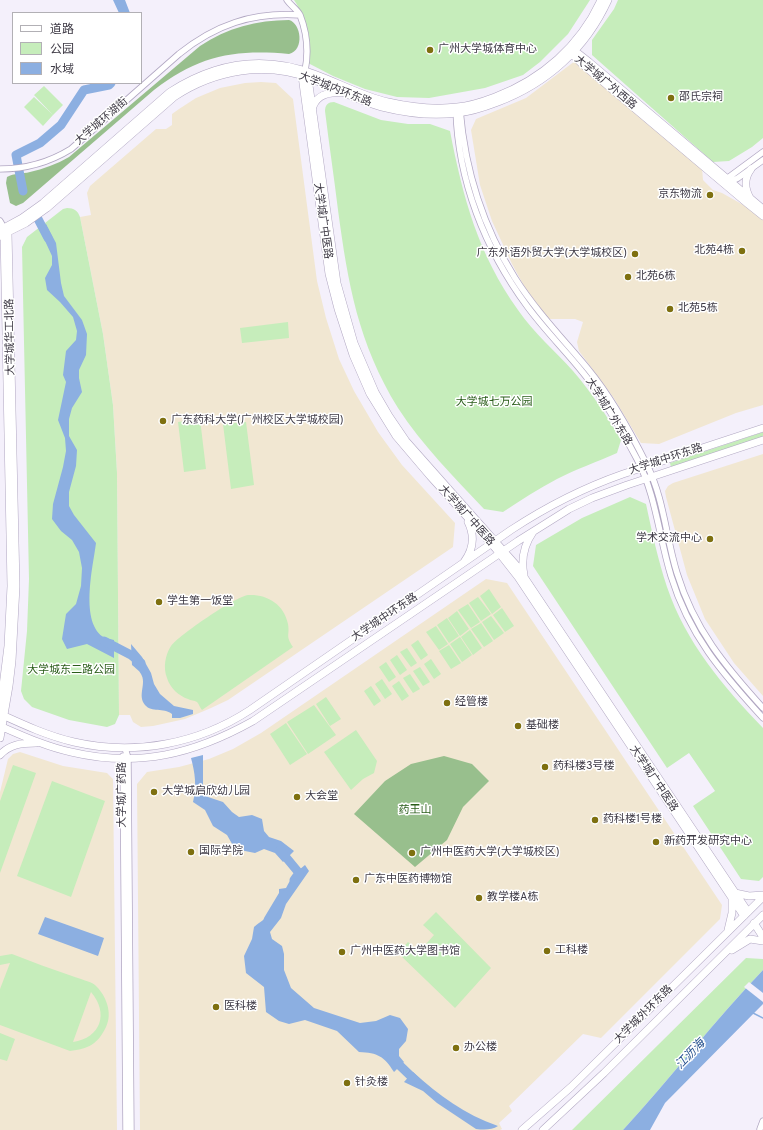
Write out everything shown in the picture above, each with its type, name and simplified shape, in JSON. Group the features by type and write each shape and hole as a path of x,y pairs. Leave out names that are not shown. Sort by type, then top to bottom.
{"main road":[{"name":"大学城内环东路","path":"572,51 601,0"},
{"name":"大学城内环东路","path":"305,75 346,94 370,103 398,110 428,114 458,110 491,99 523,85 572,51 592,29 608,0"},
{"name":"大学城广外西路","path":"572,51 727,181 763,209"},
{"name":"大学城内环东路","path":"3,232 43,203 175,89 193,78 216,70 245,64 273,64 366,96 388,102 419,107 458,110"},
{"name":"大学城广中医路","path":"305,75 312,111 334,273 343,308 358,353 375,392 400,433 433,473 525,577 733,895"},
{"name":"大学城广中医路","path":"305,75 329,274 349,344 370,394 396,436 466,516 494,543"},
{"path":"312,111 316,101 323,95 336,93 346,94"},
{"path":"751,169 748,173 746,183 747,193 751,200"},
{"name":"大学城广外西路","path":"727,181 763,216"},
{"name":"大学城华工北路","path":"0,738 10,628 11,569 3,232"},
{"name":"大学城华工北路","path":"1,714 13,646 16,586 3,232"},
{"path":"0,265 4,274"},
{"name":"大学城中环东路","path":"1,714 45,733 66,740 96,746 125,748 150,746 178,742 212,730 242,715 528,519 564,498 601,482 763,428"},
{"name":"大学城中环东路","path":"1,727 41,743 81,754 125,759 181,752 217,740 242,727 556,516 579,504 648,478 763,440"},
{"path":"461,566 468,556 472,543 471,528 466,516"},
{"path":"525,577 522,563 523,554 527,543 535,530"},
{"name":"大学城广中医路","path":"502,552 746,914"},
{"path":"0,684 5,676"},
{"path":"0,755 8,748 19,744 41,743"},
{"path":"726,933 730,924 733,895 763,896"},
{"name":"大学城外环东路","path":"522,1130 571,1087 763,896"},
{"path":"759,919 763,926"},
{"path":"759,919 763,937"},
{"name":"大学城外环东路","path":"543,1130 604,1073 759,919"},
{"path":"723,955 749,939 763,941"}],"street":[{"path":"287,0 299,13"},
{"name":"大学城广中医路","path":"299,13 306,39 307,54 305,75"},
{"name":"大学城环湖街","path":"0,169 23,168 53,158 72,149 193,43 223,26 246,19 299,13"},
{"name":"大学城广外东路","path":"458,110 466,156 475,192 500,252 515,278 531,301 599,384 623,421 648,478 671,575 680,600 693,628 716,664 763,718"},
{"path":"727,181 763,152"},
{"path":"727,181 751,169 763,160"},
{"path":"0,221 3,232"},
{"name":"大学城广外东路","path":"648,478 659,498 677,573 692,610 715,652 763,708"},
{"name":"大学城广药路","path":"125,748 126,1130"},
{"name":"大学城广药路","path":"125,759 131,1130"},
{"path":"760,1129 763,1121"}],"shaded area":[{"name":"广东外语外贸大学(大学城校区)","path":"575,61 702,168 703,180 713,190 722,193 763,216 763,405 736,413 659,444 641,443 613,397 579,351 577,342 583,322 575,319 548,319 524,286 492,221 480,185 471,130 476,119 526,98"},
{"path":"245,83 276,83 293,99 317,281 326,318 339,359 354,391 378,432 402,465 455,523 453,547 228,700 185,719 141,727 133,722 130,715 119,715 117,473 113,405 103,334 80,217 91,215 87,193 90,186 156,129 166,129 172,125 172,114 196,98 220,88"},
{"path":"763,454 763,696 734,663 705,619 687,575 665,491 668,486 673,483"},
{"name":"广州中医药大学(大学城校区)","path":"486,579 507,583 722,905 720,919 601,1038 583,1034 509,1106 512,1111 499,1123 502,1129 500,1130 140,1130 137,784 147,772 179,767 209,759 233,749 261,733"},
{"path":"20,752 63,766 107,773 113,779 117,1130 0,1130 0,792 8,759 13,754"}],"green space":[{"name":"广州大学城体育中心","path":"294,0 590,0 568,34 540,62 523,75 485,88 429,98 397,97 365,89 333,76 308,63 304,22"},
{"path":"618,0 763,0 763,138 752,147 729,161 713,162 592,55 592,40 614,9"},
{"path":"277,20 289,20 296,26 300,37 294,52 289,54 234,54 217,57 186,69 170,78 154,90 23,203 16,206 10,203 6,183 7,177 45,168 69,157 200,46 221,34 243,26"},
{"path":"44,86 63,105 53,115 34,95"},
{"path":"34,97 53,115 43,126 24,107"},
{"name":"大学城七万公园","path":"334,102 381,120 408,124 430,124 450,131 460,179 474,225 492,268 504,289 524,318 573,371 599,405 621,440 617,453 557,479 503,512 484,509 417,435 398,408 384,384 373,360 364,336 351,288 342,237 325,111 327,104"},
{"name":"大学城东二路公园","path":"67,208 75,210 80,217 103,334 113,405 117,473 119,715 115,724 107,727 69,720 32,707 24,699 21,691 27,631 29,579 22,247 27,237 63,209"},
{"path":"288,322 289,338 242,343 240,328"},
{"path":"200,419 206,469 184,472 178,422"},
{"path":"246,422 254,485 231,489 223,424"},
{"path":"763,432 763,437 671,467 670,463"},
{"path":"630,497 646,504 655,546 667,587 684,627 707,663 720,680 763,728 763,877 759,881 741,879 693,806 715,791 689,753 667,768 533,566 536,545 582,518"},
{"path":"489,589 501,607 492,614 480,596"},
{"path":"248,595 268,598 279,606 286,617 288,624 288,638 293,647 202,710 197,702 181,696 170,685 165,670 167,653 176,641 195,626 220,609 241,597"},
{"path":"478,597 491,614 481,621 469,603"},
{"path":"468,604 480,622 471,628 458,610"},
{"path":"502,608 514,626 505,632 493,615"},
{"path":"457,611 469,629 460,636 448,618"},
{"path":"491,616 504,633 494,640 482,622"},
{"path":"447,618 459,636 449,643 437,625"},
{"path":"481,623 493,641 484,647 471,629"},
{"path":"436,626 448,644 439,650 426,632"},
{"path":"470,630 482,648 473,655 461,637"},
{"path":"460,637 472,655 462,662 450,644"},
{"path":"418,640 428,655 421,660 411,645"},
{"path":"449,645 461,663 451,669 439,651"},
{"path":"407,648 417,663 411,667 400,652"},
{"path":"397,655 407,670 400,675 390,660"},
{"path":"431,659 441,674 434,679 424,664"},
{"path":"386,662 396,677 389,682 379,667"},
{"path":"420,667 430,682 423,686 413,671"},
{"path":"410,674 420,689 413,693 403,678"},
{"path":"382,679 392,694 385,699 375,684"},
{"path":"399,681 409,696 402,701 392,686"},
{"path":"371,686 381,701 374,706 364,691"},
{"path":"326,697 341,719 330,726 316,704"},
{"path":"314,705 336,735 308,754 287,722"},
{"path":"286,723 307,754 290,765 270,734"},
{"path":"356,730 377,761 374,773 363,779 351,790 324,752"},
{"name":"药王山","path":"444,756 472,764 489,781 463,807 447,840 415,867 354,814 385,781 411,764"},
{"path":"13,765 36,773 0,873 0,801"},
{"path":"52,781 105,801 71,897 17,876"},
{"path":"436,912 491,968 455,1008 398,953 408,942 419,952 434,935 423,925"},
{"path":"12,954 95,985 105,999 109,1016 106,1027 100,1038 92,1045 82,1049 70,1051 0,1025 0,989 10,963 0,965 0,956","holes":["91,992 97,1000 101,1016 96,1030 83,1040 73,1042"]},
{"path":"746,958 763,959 763,970 727,1009 623,1130 572,1130"},
{"path":"0,1033 15,1039 7,1061 0,1059"}],"water":[{"path":"113,0 125,0 130,12 119,12"},
{"path":"46,224 56,243 64,296 82,320 87,334 86,355 79,370 82,392 72,408 69,419 69,436 77,450 76,466 69,492 69,506 74,515 96,543 90,594 92,621 97,631 105,638 114,640 114,658 87,644 67,649 62,639 66,614 76,604 81,586 82,568 79,552 72,540 61,531 52,519 53,504 66,451 65,438 58,420 66,382 63,375 66,351 76,340 77,331 73,317 47,290 45,278 52,265 52,256 40,230"},
{"path":"131,644 142,657 160,694 174,706 193,710 193,714 180,718 172,718 172,714 169,712 151,709 145,705 142,697 143,678 139,671 132,665"},
{"path":"203,755 203,790 208,797 223,802 239,817 252,815 262,819 264,831 269,837 281,841 294,851 283,862 275,853 264,849 255,853 235,849 227,835 213,826 205,810 193,802 195,780 191,758"},
{"path":"305,865 309,871 286,904 281,918 270,932 272,939 282,946 284,954 284,970 291,988 314,1008 360,1023 376,1021 390,1015 400,1018 408,1029 406,1041 399,1049 399,1056 404,1062 394,1072 387,1062 380,1056 371,1053 359,1052 337,1031 305,1020 289,1024 279,1021 266,1012 264,987 246,973 244,956 252,939 254,927 269,916 275,908 278,903 279,889 286,888 293,875"},
{"path":"45,917 104,938 98,956 38,934"},
{"name":"江沥海","path":"763,970 763,1004 665,1103 650,1130 623,1130 727,1009"},
{"path":"413,1072 453,1104 474,1116 498,1126 482,1130 476,1129 437,1103 423,1091 404,1082"}],"pier":[{"path":"749,982 763,993 763,1002 744,987"}],"waterway":[{"path":"23,191 16,155 40,143 61,125 84,90 110,84"},
{"path":"38,219 48,238"},
{"path":"104,641 131,655 141,663"},
{"path":"280,850 299,873 294,880"},
{"path":"268,920 283,895"},
{"path":"753,1013 763,1018"},
{"path":"392,1058 418,1083"}],"place":[{"name":"广州大学城体育中心","path":"430,50"},
{"name":"邵氏宗祠","path":"671,98"},
{"name":"京东物流","path":"710,195"},
{"name":"北苑4栋","path":"742,251"},
{"name":"广东外语外贸大学(大学城校区)","path":"635,254"},
{"name":"北苑6栋","path":"628,277"},
{"name":"北苑5栋","path":"670,309"},
{"name":"广东药科大学(广州校区大学城校园)","path":"163,421"},
{"name":"学术交流中心","path":"710,539"},
{"name":"学生第一饭堂","path":"159,602"},
{"name":"经管楼","path":"447,703"},
{"name":"基础楼","path":"518,726"},
{"name":"药科楼3号楼","path":"545,767"},
{"name":"大学城启欣幼儿园","path":"154,792"},
{"name":"大会堂","path":"297,797"},
{"name":"药科楼1号楼","path":"595,820"},
{"name":"新药开发研究中心","path":"656,842"},
{"name":"国际学院","path":"191,852"},
{"name":"广州中医药大学(大学城校区)","path":"412,853"},
{"name":"广东中医药博物馆","path":"356,880"},
{"name":"教学楼A栋","path":"479,898"},
{"name":"工科楼","path":"547,951"},
{"name":"广州中医药大学图书馆","path":"342,952"},
{"name":"医科楼","path":"216,1007"},
{"name":"办公楼","path":"456,1048"},
{"name":"针灸楼","path":"347,1083"}]}
